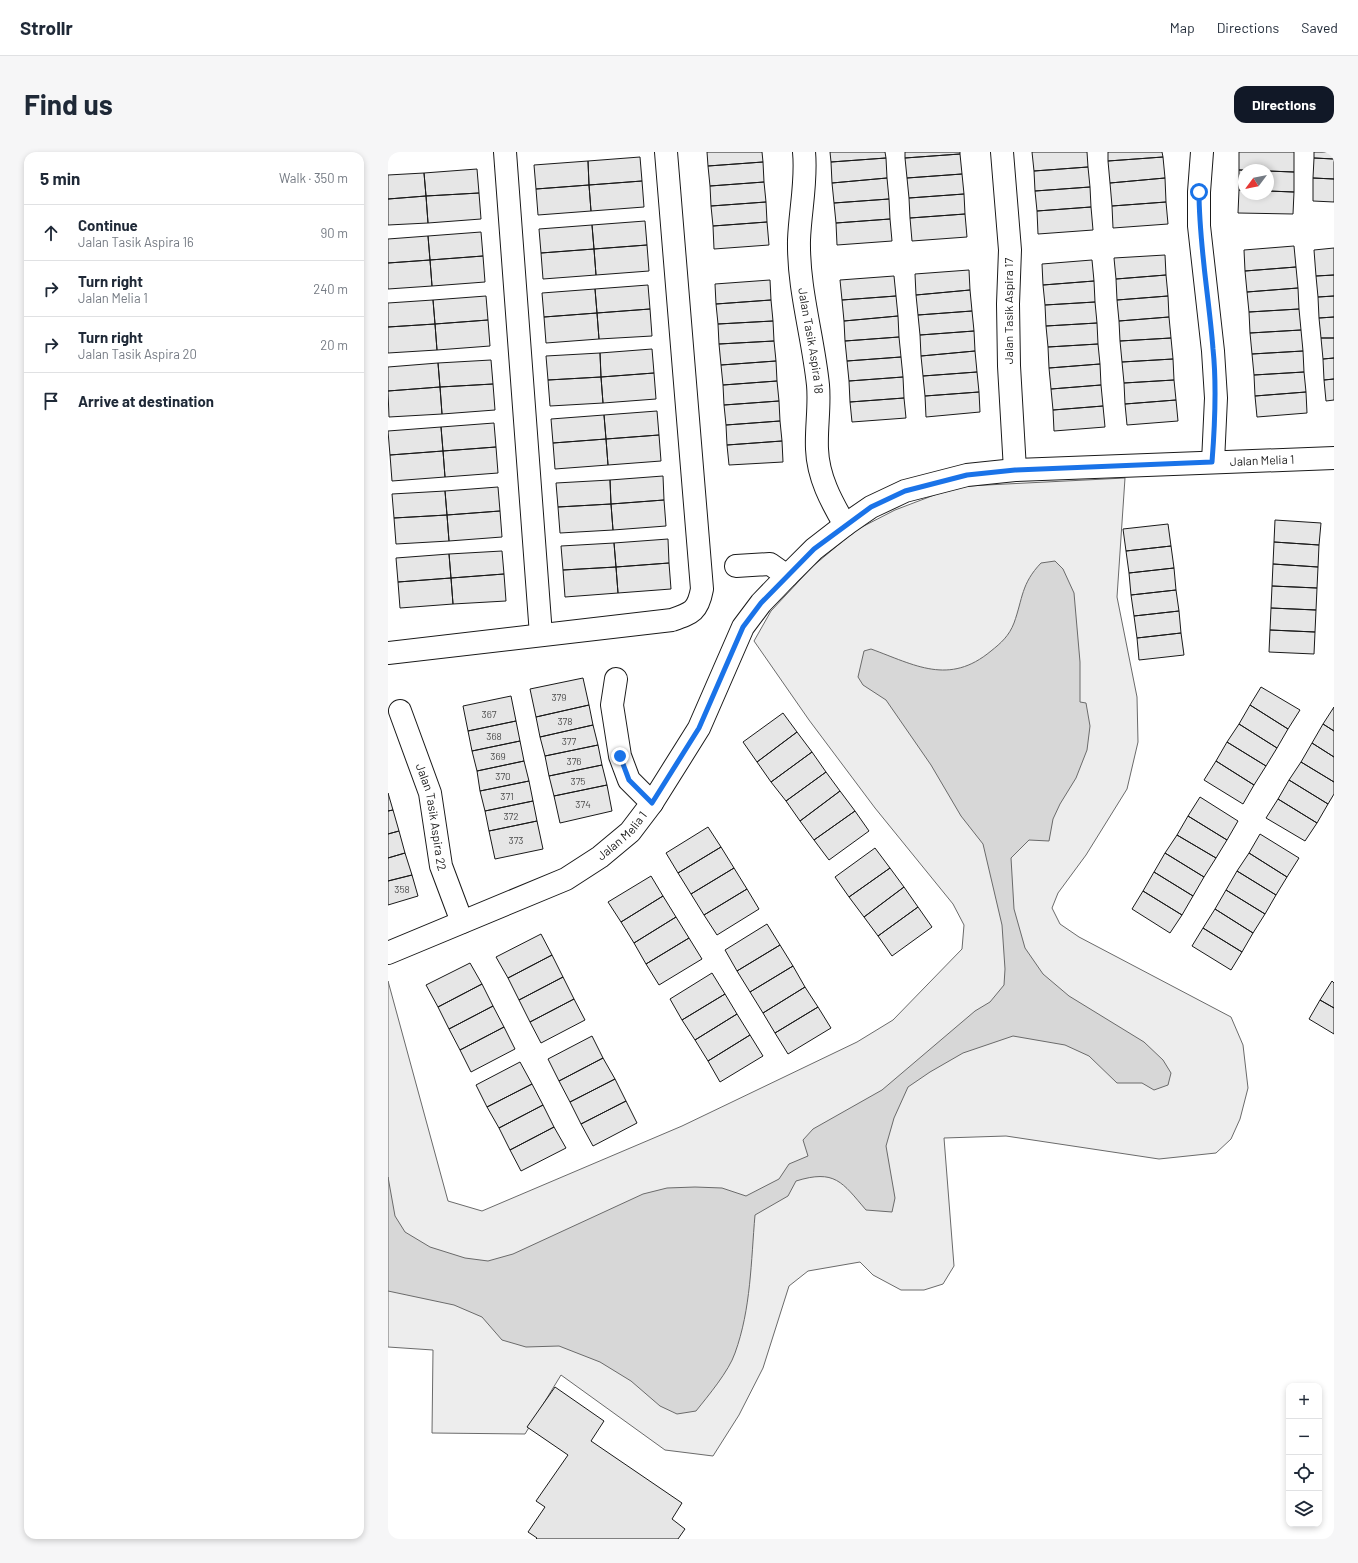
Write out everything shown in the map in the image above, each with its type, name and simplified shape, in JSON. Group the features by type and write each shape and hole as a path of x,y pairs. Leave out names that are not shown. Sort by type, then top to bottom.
{"street":[{"path":"505,152 541,635"},
{"path":"388,653 672,620 690,614 700,603 702,589 666,152"},
{"name":"Jalan Tasik Aspira 18","path":"804,152 804,188 799,239 799,268 818,386 817,450 822,477 830,499 845,525"},
{"name":"Jalan Tasik Aspira 17","path":"1002,152 1010,250 1008,366 1015,470"},
{"path":"1202,152 1199,192 1199,226 1214,352 1216,398 1212,462"},
{"name":"Jalan Melia 1","path":"388,953 572,875 600,858 630,832 652,803 699,728 743,627 761,603 814,549 871,507 905,491 967,475 1015,470 1334,458"},
{"path":"736,566 770,564 787,576"},
{"path":"616,679 612,705 620,756 629,780 652,803"},
{"name":"Jalan Tasik Aspira 22","path":"400,711 430,793 441,866 462,922"}],"shaded area":[{"path":"1125,478 1117,597 1137,697 1138,742 1127,789 1086,855 1058,893 1052,908 1060,924 1079,937 1231,1017 1243,1045 1248,1088 1240,1119 1231,1139 1216,1153 1159,1159 1006,1136 944,1138 954,1266 943,1284 924,1290 901,1290 873,1275 860,1262 808,1271 789,1286 763,1368 739,1415 713,1456 665,1450 561,1375 525,1434 432,1433 433,1350 388,1347 388,981 448,1201 482,1211 682,1126 857,1042 893,1020 962,949 964,925 953,904 875,808 809,720 754,641 771,611 813,566 856,530 895,510 937,494 967,486"},
{"path":"1055,561 1063,569 1074,593 1080,662 1080,702 1086,703 1090,726 1087,750 1076,778 1060,804 1053,819 1049,841 1029,840 1011,858 1014,909 1025,948 1043,974 1069,996 1144,1042 1163,1060 1171,1073 1168,1085 1154,1090 1142,1083 1117,1083 1089,1056 1065,1045 1013,1036 963,1053 908,1087 894,1118 886,1146 895,1198 892,1212 866,1210 844,1185 837,1180 820,1177 796,1181 788,1196 755,1215 750,1285 744,1319 735,1353 728,1368 718,1383 696,1411 677,1414 660,1406 631,1381 600,1362 559,1346 526,1347 502,1340 482,1317 454,1305 388,1291 388,1177 395,1216 405,1232 430,1247 465,1258 488,1261 513,1254 643,1194 667,1188 695,1187 722,1188 746,1196 779,1179 789,1164 808,1156 803,1140 813,1129 882,1090 975,1011 990,1002 1004,985 1005,969 1002,925 983,844 961,816 931,765 886,700 863,685 858,677 864,651 871,649 917,666 932,669 946,670 961,668 976,662 998,645 1010,632 1023,592 1034,571 1041,563"}],"building":[{"path":"707,152 762,152 763,162 708,166"},
{"path":"830,152 885,152 886,158 831,162"},
{"path":"905,152 960,152 960,154 905,158"},
{"path":"1032,152 1087,152 1088,167 1034,171"},
{"path":"1108,152 1162,152 1163,157 1108,161"},
{"path":"1239,152 1294,152 1294,172 1274,171 1274,164 1239,164"},
{"path":"1314,152 1334,152 1334,159 1314,158"},
{"path":"960,154 962,174 907,178 905,158"},
{"path":"640,157 642,181 589,185 588,161"},
{"path":"1163,157 1165,178 1110,183 1108,161"},
{"path":"886,158 887,178 832,183 831,162"},
{"path":"1314,158 1334,159 1334,179 1313,178"},
{"path":"588,161 589,185 536,189 534,165"},
{"path":"763,162 764,182 710,186 708,166"},
{"path":"1088,167 1090,187 1035,191 1034,171"},
{"path":"477,169 479,193 426,196 424,173"},
{"path":"1274,171 1294,172 1294,192 1274,191"},
{"path":"424,173 426,196 388,199 388,175"},
{"path":"962,174 964,194 909,198 907,178"},
{"path":"887,178 889,199 834,203 832,183"},
{"path":"1165,178 1166,202 1112,206 1110,183"},
{"path":"1313,178 1334,179 1334,202 1313,201"},
{"path":"642,181 644,207 591,211 589,185"},
{"path":"764,182 766,202 711,206 710,186"},
{"path":"589,185 591,211 538,215 536,189"},
{"path":"1090,187 1091,207 1037,211 1035,191"},
{"path":"1274,191 1294,192 1293,214 1238,213 1239,200 1274,200"},
{"path":"479,193 481,219 428,223 426,196"},
{"path":"964,194 965,214 910,218 909,198"},
{"path":"426,196 428,223 388,225 388,199"},
{"path":"889,199 890,219 836,223 834,203"},
{"path":"766,202 767,222 713,226 711,206"},
{"path":"1166,202 1168,224 1113,228 1112,206"},
{"path":"1091,207 1093,230 1038,234 1037,211"},
{"path":"965,214 967,237 912,241 910,218"},
{"path":"890,219 892,241 837,245 836,223"},
{"path":"645,221 647,245 594,249 592,225"},
{"path":"767,222 769,245 714,249 713,226"},
{"path":"592,225 594,249 541,253 539,229"},
{"path":"481,232 483,256 430,260 428,236"},
{"path":"428,236 430,260 388,263 388,239"},
{"path":"647,245 649,271 596,275 594,249"},
{"path":"1294,246 1296,267 1245,271 1244,250"},
{"path":"1334,248 1334,275 1316,276 1314,250"},
{"path":"594,249 596,275 543,279 541,253"},
{"path":"1165,255 1166,275 1116,279 1114,258"},
{"path":"483,256 485,282 432,286 430,260"},
{"path":"430,260 432,286 388,289 388,263"},
{"path":"1092,260 1094,281 1043,285 1042,264"},
{"path":"1296,267 1298,288 1247,292 1245,271"},
{"path":"969,270 970,290 916,295 915,274"},
{"path":"1166,275 1168,296 1117,300 1116,279"},
{"path":"1334,275 1334,296 1318,297 1316,276"},
{"path":"894,276 896,296 842,300 840,280"},
{"path":"770,280 771,300 716,304 715,284"},
{"path":"1094,281 1095,302 1045,305 1043,285"},
{"path":"648,285 650,309 597,313 595,289"},
{"path":"1298,288 1299,309 1249,312 1247,292"},
{"path":"595,289 597,313 544,317 542,293"},
{"path":"970,290 972,311 918,315 916,295"},
{"path":"486,296 488,320 435,324 433,300"},
{"path":"896,296 898,316 844,321 842,300"},
{"path":"1168,296 1169,317 1119,321 1117,300"},
{"path":"1334,296 1334,317 1319,318 1318,297"},
{"path":"433,300 435,324 388,327 388,303"},
{"path":"771,300 773,321 718,324 716,304"},
{"path":"1095,302 1097,323 1046,326 1045,305"},
{"path":"650,309 652,336 599,339 597,313"},
{"path":"1299,309 1301,330 1250,333 1249,312"},
{"path":"972,311 974,331 920,335 918,315"},
{"path":"597,313 599,339 546,343 544,317"},
{"path":"898,316 899,337 845,341 844,321"},
{"path":"1169,317 1171,338 1120,341 1119,321"},
{"path":"1334,317 1334,338 1321,338 1319,318"},
{"path":"488,320 490,346 437,350 435,324"},
{"path":"773,321 774,341 719,344 718,324"},
{"path":"1097,323 1098,344 1048,347 1046,326"},
{"path":"435,324 437,350 388,353 388,327"},
{"path":"1301,330 1303,351 1252,354 1250,333"},
{"path":"974,331 975,351 921,356 920,335"},
{"path":"899,337 901,357 847,361 845,341"},
{"path":"1171,338 1173,359 1122,362 1120,341"},
{"path":"1321,338 1334,338 1334,358 1323,359"},
{"path":"774,341 776,361 721,365 719,344"},
{"path":"1098,344 1100,364 1049,368 1048,347"},
{"path":"652,349 654,373 601,377 600,353"},
{"path":"975,351 977,372 923,376 921,356"},
{"path":"1303,351 1304,372 1254,375 1252,354"},
{"path":"600,353 601,377 548,380 546,356"},
{"path":"901,357 903,377 849,381 847,361"},
{"path":"1334,358 1334,379 1324,380 1323,359"},
{"path":"1173,359 1174,380 1124,383 1122,362"},
{"path":"491,360 493,384 440,387 438,363"},
{"path":"776,361 777,381 723,385 721,365"},
{"path":"438,363 440,387 388,391 388,367"},
{"path":"1100,364 1101,385 1051,389 1049,368"},
{"path":"977,372 979,392 925,396 923,376"},
{"path":"1304,372 1306,392 1255,396 1254,375"},
{"path":"654,373 656,399 603,403 601,377"},
{"path":"601,377 603,403 550,406 548,380"},
{"path":"903,377 904,398 850,402 849,381"},
{"path":"1334,379 1334,400 1326,401 1324,380"},
{"path":"1174,380 1176,400 1125,404 1124,383"},
{"path":"777,381 779,401 724,405 723,385"},
{"path":"493,384 495,410 442,414 440,387"},
{"path":"1101,385 1103,406 1053,410 1051,389"},
{"path":"440,387 442,414 389,417 388,391"},
{"path":"979,392 980,412 926,417 925,396"},
{"path":"1306,392 1307,413 1257,417 1255,396"},
{"path":"904,398 906,418 852,422 850,402"},
{"path":"1176,400 1178,421 1127,425 1125,404"},
{"path":"779,401 780,421 726,425 724,405"},
{"path":"1103,406 1105,427 1054,431 1053,410"},
{"path":"657,411 659,435 606,439 604,415"},
{"path":"604,415 606,439 553,443 551,419"},
{"path":"780,421 782,441 727,445 726,425"},
{"path":"494,423 496,447 443,451 441,427"},
{"path":"441,427 443,451 390,455 388,431"},
{"path":"659,435 661,461 608,465 606,439"},
{"path":"606,439 608,465 555,469 553,443"},
{"path":"782,441 783,462 729,465 727,445"},
{"path":"496,447 498,473 445,477 443,451"},
{"path":"443,451 445,477 392,481 390,455"},
{"path":"663,476 664,500 611,504 610,480"},
{"path":"610,480 611,504 558,507 556,483"},
{"path":"498,487 500,511 447,515 445,491"},
{"path":"445,491 447,515 394,518 392,494"},
{"path":"664,500 666,526 613,530 611,504"},
{"path":"611,504 613,530 560,533 558,507"},
{"path":"500,511 502,537 449,541 447,515"},
{"path":"447,515 449,541 396,544 394,518"},
{"path":"1275,520 1321,523 1319,545 1274,542"},
{"path":"1168,524 1171,546 1126,551 1123,529"},
{"path":"668,539 669,563 616,567 614,543"},
{"path":"1274,542 1319,545 1318,567 1273,564"},
{"path":"614,543 616,567 563,570 561,546"},
{"path":"1171,546 1174,568 1129,573 1126,551"},
{"path":"502,551 504,574 451,578 449,554"},
{"path":"449,554 451,578 398,582 396,558"},
{"path":"669,563 671,589 618,593 616,567"},
{"path":"1273,564 1318,567 1317,588 1272,586"},
{"path":"616,567 618,593 565,597 563,570"},
{"path":"1174,568 1176,590 1131,595 1129,573"},
{"path":"504,574 506,601 453,604 451,578"},
{"path":"451,578 453,604 400,608 398,582"},
{"path":"1272,586 1317,588 1316,610 1271,608"},
{"path":"1176,590 1179,611 1134,616 1131,595"},
{"path":"1271,608 1316,610 1315,632 1270,630"},
{"path":"1179,611 1181,633 1137,638 1134,616"},
{"path":"1270,630 1315,632 1314,654 1269,652"},
{"path":"1181,633 1184,655 1139,660 1137,638"},
{"path":"583,678 589,705 536,717 530,689"},
{"path":"1261,687 1300,710 1288,729 1250,705"},
{"path":"511,696 516,721 468,731 463,706"},
{"path":"589,705 593,725 540,737 536,717"},
{"path":"1250,705 1288,729 1277,748 1239,724"},
{"path":"1334,707 1334,731 1323,724"},
{"path":"783,713 797,732 757,762 743,742"},
{"path":"516,721 520,741 472,751 468,731"},
{"path":"1239,724 1277,748 1266,766 1227,742"},
{"path":"1323,724 1334,731 1334,757 1312,743"},
{"path":"593,725 598,745 545,756 540,737"},
{"path":"797,732 812,752 771,782 757,762"},
{"path":"520,741 524,761 477,771 472,751"},
{"path":"1227,742 1266,766 1254,785 1216,761"},
{"path":"1312,743 1334,757 1334,782 1301,762"},
{"path":"598,745 602,765 549,776 545,756"},
{"path":"812,752 826,772 786,801 771,782"},
{"path":"524,761 529,781 480,791 477,771"},
{"path":"1216,761 1254,785 1243,804 1204,780"},
{"path":"1301,762 1334,782 1334,794 1328,804 1289,780"},
{"path":"602,765 607,785 554,796 549,776"},
{"path":"826,772 840,791 800,821 786,801"},
{"path":"1289,780 1328,804 1317,823 1278,799"},
{"path":"529,781 533,801 485,811 480,791"},
{"path":"607,785 612,811 560,823 554,796"},
{"path":"840,791 855,811 814,840 800,821"},
{"path":"388,793 393,810 388,811"},
{"path":"1200,797 1238,821 1227,840 1188,816"},
{"path":"1278,799 1317,823 1305,841 1266,818"},
{"path":"533,801 537,821 489,831 485,811"},
{"path":"393,810 399,831 388,834 388,811"},
{"path":"855,811 869,831 829,860 814,840"},
{"path":"1188,816 1227,840 1216,858 1177,835"},
{"path":"537,821 543,849 495,859 489,831"},
{"path":"708,827 721,847 678,873 666,853"},
{"path":"399,831 405,853 388,858 388,834"},
{"path":"1260,834 1299,858 1287,877 1249,853"},
{"path":"1177,835 1216,858 1204,877 1165,853"},
{"path":"721,847 734,868 691,894 678,873"},
{"path":"875,848 890,868 849,897 835,877"},
{"path":"405,853 412,875 388,881 388,858"},
{"path":"1165,853 1204,877 1193,896 1154,872"},
{"path":"1249,853 1287,877 1276,895 1237,871"},
{"path":"734,868 747,889 704,915 691,894"},
{"path":"890,868 904,887 864,917 849,897"},
{"path":"1237,871 1276,895 1265,914 1226,890"},
{"path":"1154,872 1193,896 1182,915 1143,891"},
{"path":"412,875 418,896 388,905 388,881"},
{"path":"651,876 663,896 621,922 608,902"},
{"path":"904,887 918,907 878,936 864,917"},
{"path":"747,889 759,909 717,935 704,915"},
{"path":"1226,890 1265,914 1253,933 1215,909"},
{"path":"1143,891 1182,915 1170,933 1132,909"},
{"path":"663,896 676,917 634,943 621,922"},
{"path":"918,907 932,927 892,956 878,936"},
{"path":"1215,909 1253,933 1242,952 1203,928"},
{"path":"676,917 689,938 646,964 634,943"},
{"path":"767,924 780,945 737,971 725,950"},
{"path":"1203,928 1242,952 1231,970 1192,946"},
{"path":"541,934 552,955 508,978 496,957"},
{"path":"689,938 702,959 659,985 646,964"},
{"path":"780,945 793,966 750,992 737,971"},
{"path":"552,955 563,977 519,1000 508,978"},
{"path":"470,963 482,984 438,1007 426,985"},
{"path":"793,966 805,987 763,1013 750,992"},
{"path":"712,973 725,994 682,1020 670,999"},
{"path":"563,977 574,999 530,1022 519,1000"},
{"path":"1332,981 1334,983 1334,1008 1320,1000"},
{"path":"482,984 493,1006 449,1029 438,1007"},
{"path":"805,987 818,1007 775,1033 763,1013"},
{"path":"725,994 737,1014 695,1040 682,1020"},
{"path":"574,999 585,1020 541,1043 530,1022"},
{"path":"1320,1000 1334,1008 1334,1034 1309,1019"},
{"path":"493,1006 504,1027 460,1050 449,1029"},
{"path":"818,1007 831,1028 788,1054 775,1033"},
{"path":"737,1014 750,1035 708,1061 695,1040"},
{"path":"504,1027 515,1049 471,1072 460,1050"},
{"path":"750,1035 763,1056 720,1082 708,1061"},
{"path":"592,1036 603,1058 559,1081 548,1059"},
{"path":"603,1058 615,1079 570,1102 559,1081"},
{"path":"520,1062 532,1084 487,1107 476,1085"},
{"path":"615,1079 626,1101 581,1124 570,1102"},
{"path":"532,1084 543,1105 499,1128 487,1107"},
{"path":"626,1101 637,1123 593,1146 581,1124"},
{"path":"543,1105 554,1127 510,1150 499,1128"},
{"path":"554,1127 566,1148 521,1171 510,1150"},
{"path":"555,1387 604,1421 591,1441 682,1503 672,1519 685,1529 678,1539 536,1539 537,1538 528,1532 545,1507 536,1501 568,1455 527,1427"}],"route":[{"path":"620,756 629,780 652,803 677,766 699,728 743,627 761,603 814,549 871,507 905,491 967,475 1015,470 1212,462 1216,398 1214,352 1199,226 1199,192"}]}
